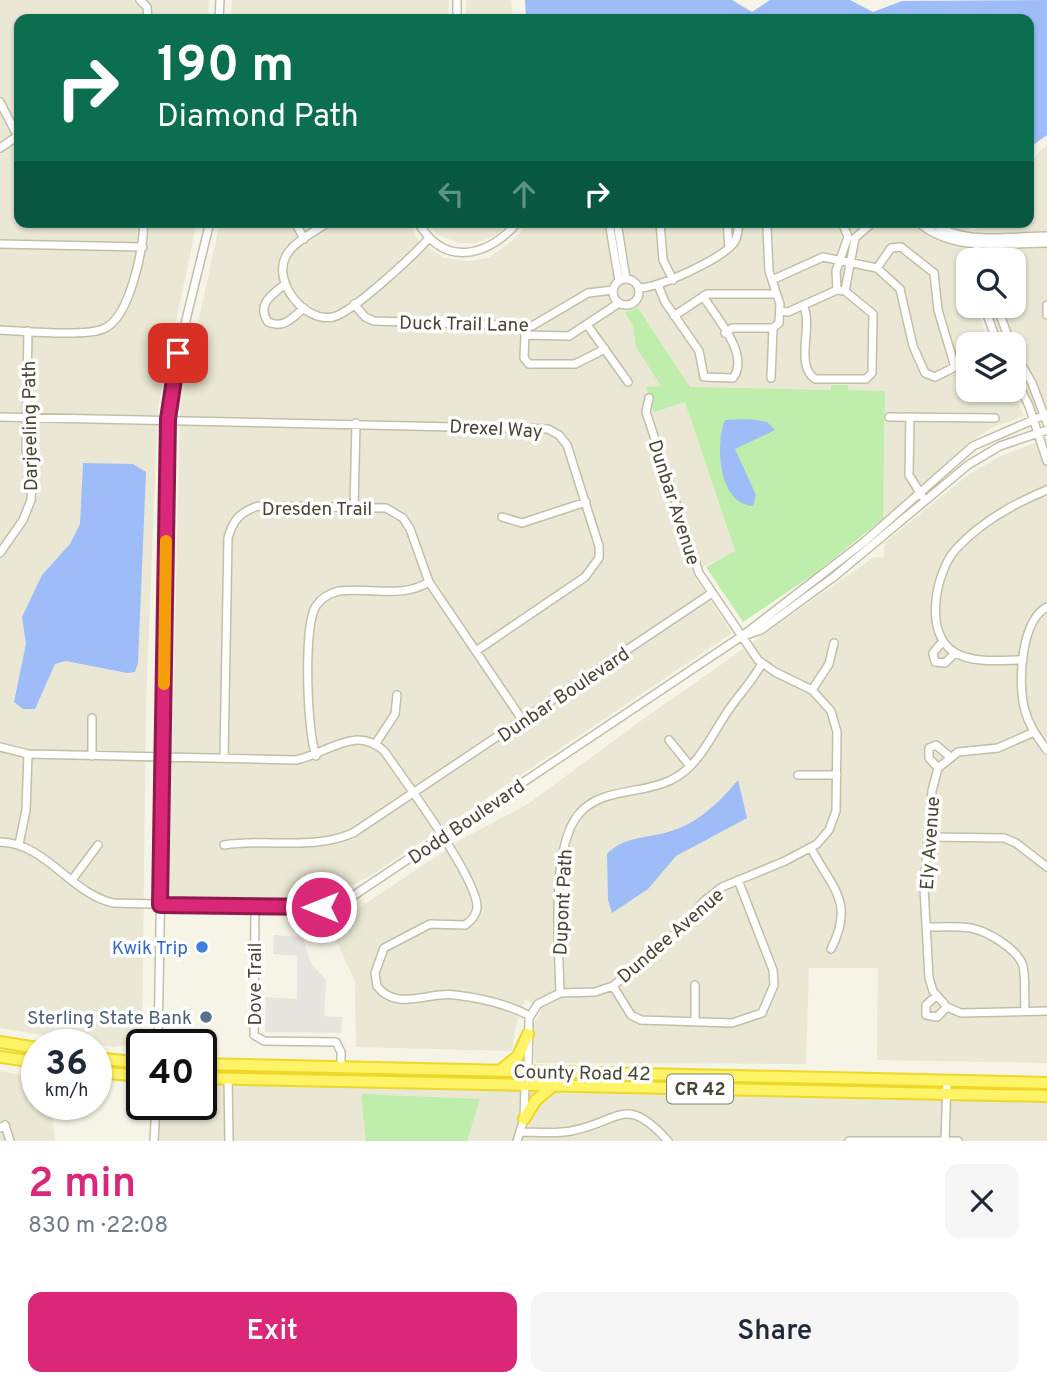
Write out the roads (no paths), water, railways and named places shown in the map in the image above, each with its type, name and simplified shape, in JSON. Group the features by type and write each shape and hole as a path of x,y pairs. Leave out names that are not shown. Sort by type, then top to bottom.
{"highway":[{"path":"501,1070 518,1056 528,1034"},
{"path":"0,1042 21,1045"},
{"path":"0,1056 21,1059"},
{"name":"County Road 42","path":"217,1064 1047,1083"},
{"path":"508,1085 528,1071"},
{"path":"525,1085 548,1071"},
{"name":"County Road 42","path":"217,1079 1047,1096"},
{"path":"524,1119 536,1100 553,1086"}],"street":[{"path":"0,102 14,128"},
{"path":"0,330 92,332 111,325 122,310 143,247 144,228"},
{"path":"158,1029 168,419 174,374 209,228"},
{"path":"298,228 304,239"},
{"path":"320,228 284,258 282,266 285,284 304,308 319,317 334,317 354,303 429,238"},
{"path":"422,228 429,238 455,251 480,251 498,243 512,228"},
{"path":"610,228 623,280"},
{"path":"618,228 623,280"},
{"path":"660,228 663,260 673,280"},
{"path":"727,228 729,247"},
{"path":"638,288 673,280 695,266 718,257 734,243 738,228"},
{"path":"767,228 767,262 780,311 779,323 774,328 771,378"},
{"path":"841,291 852,237 846,228"},
{"path":"841,291 839,261 852,237 865,228"},
{"path":"930,228 977,240 1047,243"},
{"path":"988,240 1047,236"},
{"path":"977,240 977,248"},
{"path":"988,240 989,248"},
{"path":"0,244 143,247"},
{"path":"772,280 823,257 877,268 900,289 913,346 925,373 935,377 956,367 940,317 932,268 897,246 888,251 877,268"},
{"path":"525,335 569,336 588,326 619,303 632,303 638,298 638,288 632,281 623,280"},
{"path":"619,303 613,290 623,280"},
{"path":"285,284 264,304 263,311 268,321 285,324 304,308"},
{"path":"658,285 674,316 699,351 702,375 706,379 735,376 736,351 703,296"},
{"name":"Duck Trail Lane","path":"354,303 365,317 373,321 536,325 588,293 613,290"},
{"path":"803,305 808,314 806,366 810,376 815,379 866,379 872,373 873,314 841,291"},
{"path":"780,311 841,291"},
{"path":"674,316 703,296 775,294"},
{"path":"1047,305 1047,315"},
{"path":"524,325 526,362 575,364 605,349"},
{"path":"588,326 628,382"},
{"path":"725,333 732,328 774,328"},
{"name":"Darjeeling Path","path":"0,554 23,520 31,500 32,482 26,450 28,331"},
{"path":"742,636 864,542 973,446 1033,419 1046,417 1026,373"},
{"name":"Dunbar Avenue","path":"649,398 646,412 689,548 699,573 742,636"},
{"path":"1026,402 1047,461"},
{"name":"Drexel Way","path":"0,417 548,429 559,435 567,445 586,502 599,546 593,569 476,651"},
{"path":"889,417 995,418"},
{"path":"910,417 908,471 912,484 925,501"},
{"path":"354,507 356,423"},
{"path":"742,636 761,630 835,576 968,465 1000,446 1047,430"},
{"path":"1023,660 979,659 955,653 943,641 937,607 941,574 957,548 1020,501 1047,490"},
{"path":"502,517 523,523 586,502"},
{"name":"Dresden Trail","path":"224,758 228,538 232,524 243,511 258,506 386,508 402,518 410,529 429,582 523,721"},
{"path":"316,756 308,724 310,623 316,606 325,597 337,592 407,592 429,582"},
{"name":"Dunbar Boulevard","path":"224,845 334,841 353,834 712,593"},
{"path":"1047,607 1034,617 1030,624 1023,660 1024,705 1034,732 1047,750"},
{"name":"Dundee Avenue","path":"560,993 595,992 613,986 683,927 712,894 810,848 832,825 836,811 836,724 828,705 812,690 762,663 742,636"},
{"name":"Dodd Boulevard","path":"19,844 105,901 160,905 314,908 341,904 742,636"},
{"path":"943,641 933,653 935,662 945,663 955,653"},
{"path":"812,690 829,664 834,643"},
{"name":"Dupont Path","path":"560,993 561,859 572,824 589,804 610,795 662,785 690,766 706,749 729,708 762,663"},
{"path":"376,743 395,714 397,695"},
{"path":"92,718 92,756"},
{"path":"938,768 929,758 929,748 936,745 949,756 969,750 998,748 1034,732"},
{"path":"0,747 28,754 296,760 316,756 350,738 363,738 376,743 442,838 469,881 477,902 476,913 465,925 430,924 384,947 375,973 377,986 390,997 424,999 453,994 509,1005 530,1017"},
{"path":"668,740 690,766"},
{"path":"0,842 19,844 26,810 28,754"},
{"name":"Ely Avenue","path":"947,1007 937,1017 926,1015 924,1008 936,996 929,978 924,888 938,768 949,756"},
{"path":"798,775 837,775"},
{"path":"928,837 1004,838 1019,845 1047,867"},
{"path":"72,880 98,845"},
{"path":"810,848 839,894 839,928 831,949"},
{"path":"613,986 631,1015 641,1020 732,1023 762,1013 770,997 773,970 738,880"},
{"name":"Dove Trail","path":"255,907 254,1035 264,1041 336,1042 341,1052 341,1067"},
{"path":"926,927 983,931 1009,949 1020,959 1023,969 1025,1011"},
{"path":"695,985 695,1021"},
{"path":"528,1071 530,1017 545,999 560,993"},
{"path":"936,996 957,1012 1047,1011"},
{"path":"228,1079 229,1139"},
{"path":"945,1141 947,1082"},
{"path":"517,1141 524,1119 525,1085"},
{"path":"521,1132 568,1132 619,1114 630,1114 653,1124 668,1141"},
{"path":"154,1141 155,1120"},
{"path":"2,1126 10,1141"},
{"path":"849,1141 958,1141"}],"water":[{"path":"525,0 732,0 752,12 770,0 850,0 873,12 902,1 1047,0 1047,135 1034,144 1034,14 526,14"},
{"path":"751,419 767,422 775,430 735,449 756,495 753,506 741,503 732,495 726,484 720,457 725,420"},
{"path":"83,463 133,464 146,472 138,663 135,672 127,673 66,661 55,664 35,709 23,709 14,702 26,644 22,617 42,575 70,544 80,524"},
{"path":"738,780 747,818 676,856 648,889 612,913 608,900 607,854 628,841 668,832 688,824 723,797"}],"place":[{"name":"Kwik Trip","path":"202,947"},
{"name":"Sterling State Bank","path":"206,1017"}]}
